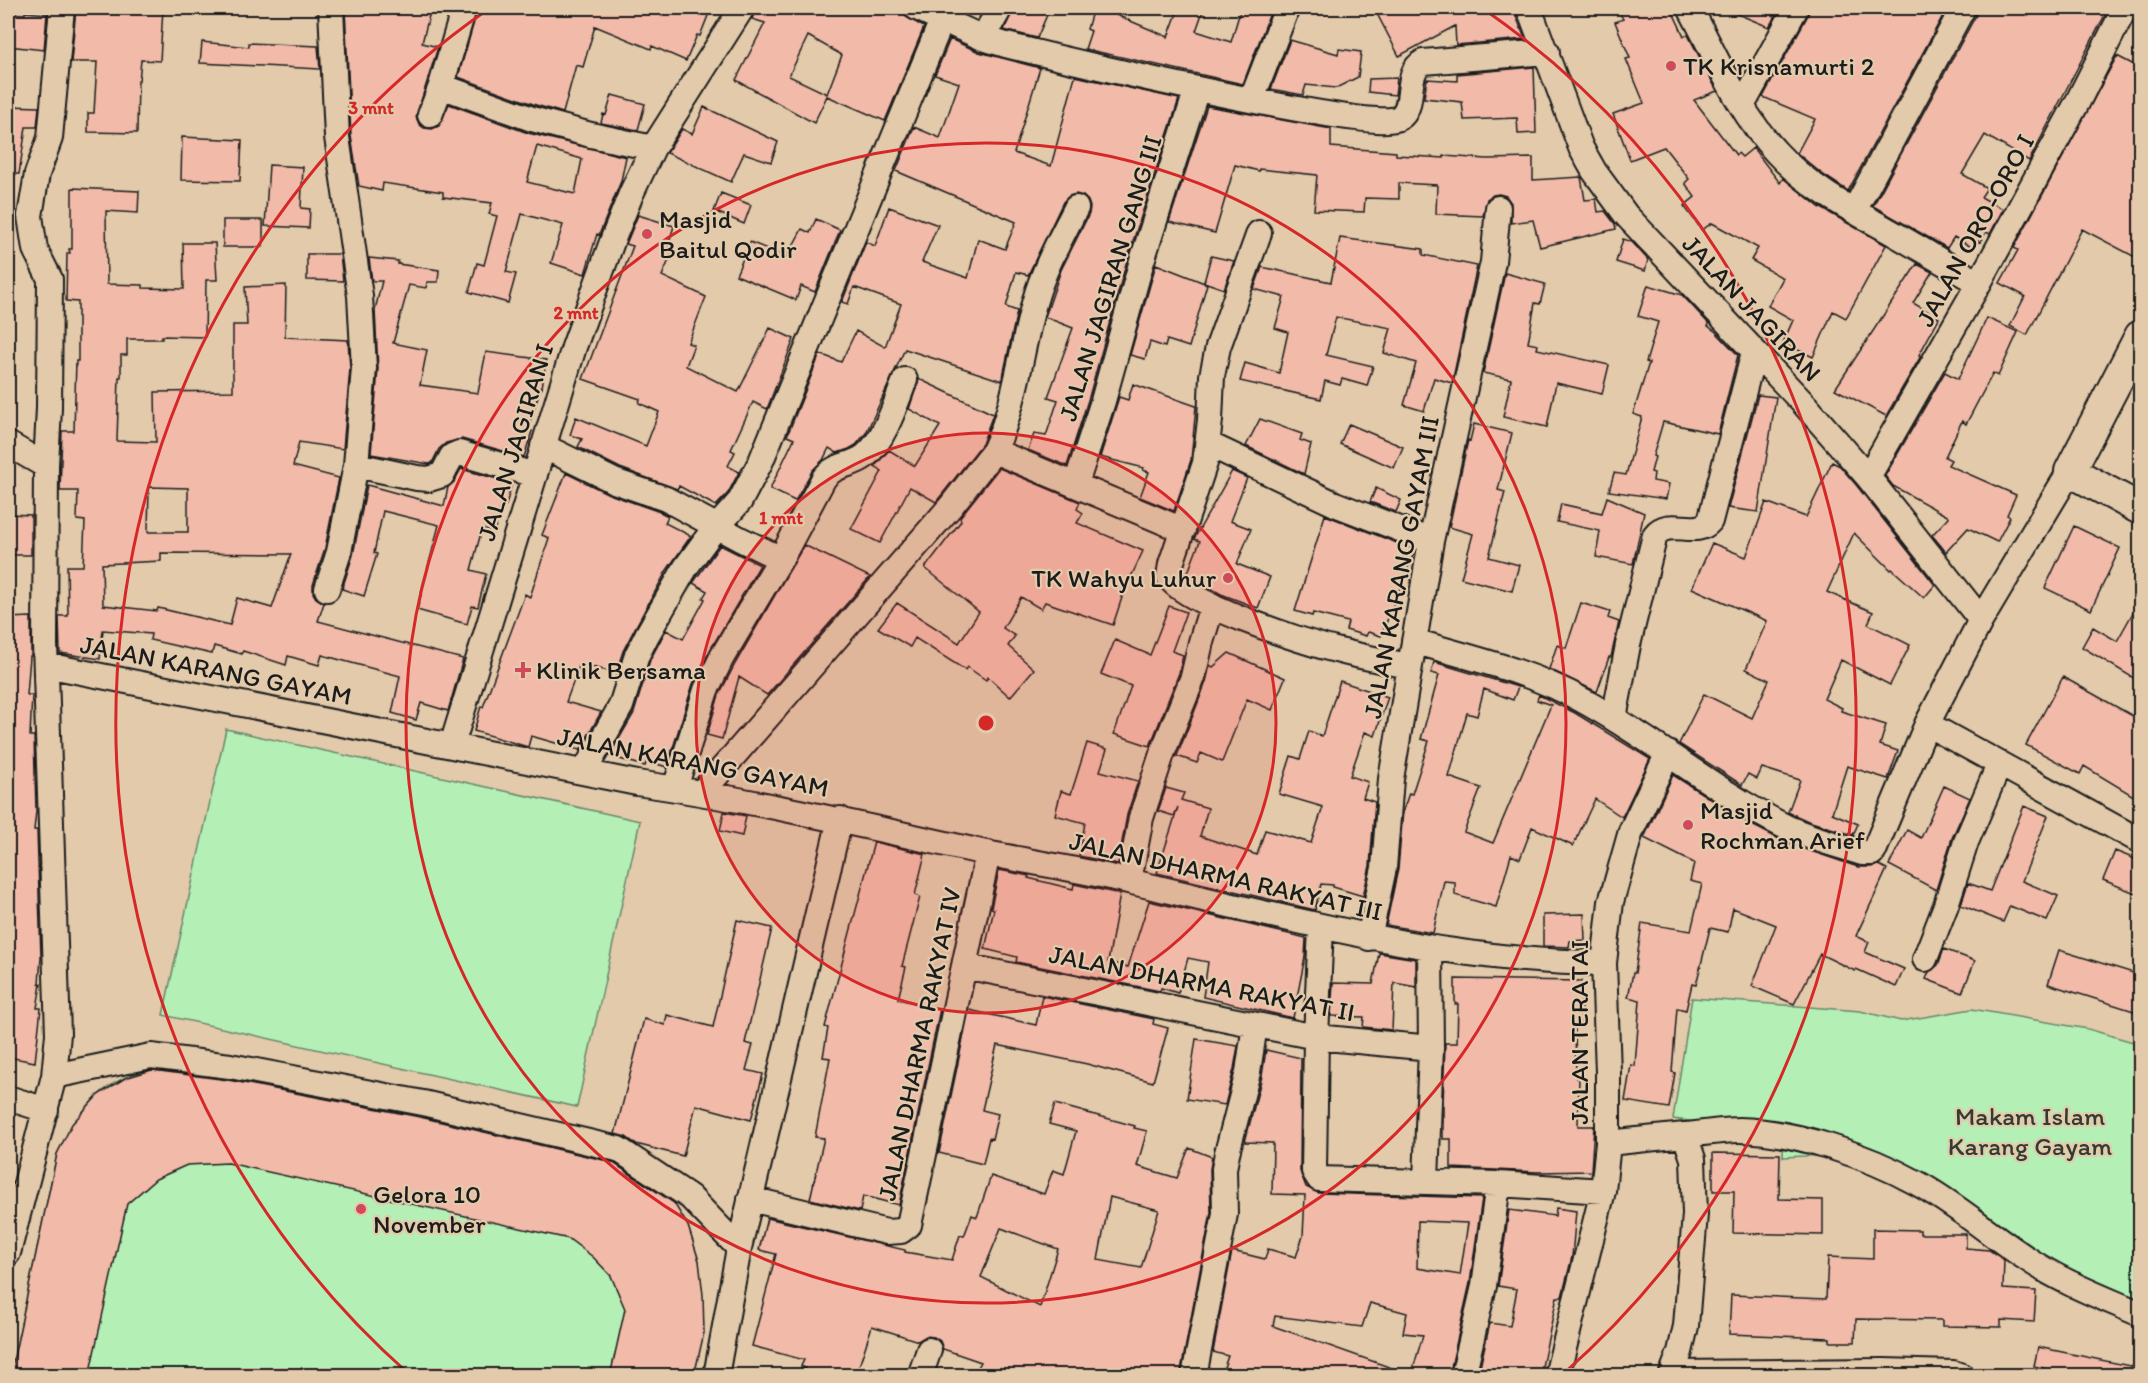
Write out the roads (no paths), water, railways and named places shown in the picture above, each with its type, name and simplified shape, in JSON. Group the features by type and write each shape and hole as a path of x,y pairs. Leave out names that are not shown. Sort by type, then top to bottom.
{"main road":[{"path":"2140,336 2070,471 2140,509"}],"street":[{"path":"8,1252 54,1076 58,1000 46,665 46,466 50,279 35,249 30,216 37,174 50,138 59,8"},
{"path":"327,589 339,552 356,465 363,392 363,325 337,137 331,8"},
{"path":"430,115 464,8"},
{"name":"JALAN JAGIRAN I","path":"452,745 574,347 613,239 653,148 742,8"},
{"path":"917,8 983,38 1039,54 1197,89 1349,118 1390,121 1398,119 1405,111 1417,65 1423,62 1543,41 1551,8"},
{"path":"983,38 1000,8"},
{"path":"1252,99 1287,8"},
{"name":"JALAN JAGIRAN","path":"1529,8 1581,148 1603,185 1626,215 1868,477 1981,620"},
{"path":"1690,8 1742,106 1761,133 1791,166 1805,179 1854,211 1979,283"},
{"path":"1742,106 1796,8"},
{"path":"1854,211 1963,8"},
{"name":"JALAN ORO-ORO I","path":"1868,477 1979,283 2077,103 2125,8"},
{"path":"584,772 621,706 637,655 647,635 686,567 716,527 740,501 761,461 942,20"},
{"path":"441,86 532,119 591,135 653,148"},
{"name":"JALAN JAGIRAN GANG III","path":"1076,484 1103,401 1141,264 1197,89"},
{"path":"702,792 951,506 994,451 1009,417 1035,297 1050,260 1076,208"},
{"name":"JALAN KARANG GAYAM III","path":"1369,938 1384,868 1391,779 1431,541 1493,262 1498,208"},
{"path":"1259,233 1216,356 1212,376 1208,444 1201,477 1171,564 1170,579 1174,585 1212,606 1281,633 1331,649 1409,666"},
{"path":"1614,718 1628,645 1655,535 1666,527 1698,528 1706,525 1710,520 1754,352"},
{"path":"675,788 706,690 741,623 782,557 830,471 859,459 873,447 905,381"},
{"path":"8,444 46,466"},
{"path":"1208,444 1335,504 1431,541"},
{"path":"543,446 614,481 666,499 716,527 773,555 782,557"},
{"path":"994,451 1183,530"},
{"path":"356,465 429,479 442,476 452,456 459,453 535,475"},
{"path":"1414,641 1526,675 1563,690 1614,718 1724,792 1786,827 1862,853 1872,853 1927,724 1981,620 2070,471"},
{"path":"1129,881 1141,818 1162,754 1193,677 1212,606"},
{"name":"JALAN KARANG GAYAM","path":"46,665 584,772 840,819 750,1199 716,1376"},
{"path":"1927,724 2140,841"},
{"name":"JALAN TERATAI","path":"1565,1373 1603,1191 1608,1143 1604,963 1611,902 1631,831 1668,753"},
{"path":"1925,959 1946,905 1966,842 1999,765"},
{"name":"JALAN DHARMA RAKYAT III","path":"840,819 988,853 1129,881 1369,938 1484,956 1604,963"},
{"name":"JALAN DHARMA RAKYAT IV","path":"750,1199 887,1232 896,1233 905,1229 911,1217 988,853"},
{"path":"1321,927 1316,1037 1315,1175 1322,1179 1498,1184 1603,1191"},
{"path":"1426,1181 1431,1048 1430,948"},
{"name":"JALAN DHARMA RAKYAT II","path":"964,966 1316,1037 1431,1048"},
{"path":"1194,1376 1225,1214 1224,1169 1248,1072 1255,1025"},
{"path":"54,1076 151,1056 230,1066 423,1103 618,1149 690,1197 740,1248"},
{"path":"8,1098 46,1110"},
{"name":"JALAN TERATAI","path":"1608,1143 1737,1130 1789,1136 1836,1148 1917,1183 1963,1212 2027,1259 2070,1284 2140,1314"},
{"path":"1685,1135 1693,1159 1695,1214 1686,1326 1672,1374 1953,1373 1962,1376"},
{"path":"1463,1376 1484,1286 1498,1184"},
{"path":"920,1376 929,1350"}],"place":[{"name":"TK Krisnamurti 2","path":"1671,66"},
{"name":"Masjid Baitul Qodir","path":"647,234"},
{"name":"TK Wahyu Luhur","path":"1228,578"},
{"name":"Klinik Bersama","path":"523,670"},
{"name":"Masjid Rochman Arief","path":"1688,825"},
{"name":"Gelora 10 November","path":"361,1209"}],"park label":[{"name":"Makam Islam Karang Gayam","path":"2030,1131"}]}
